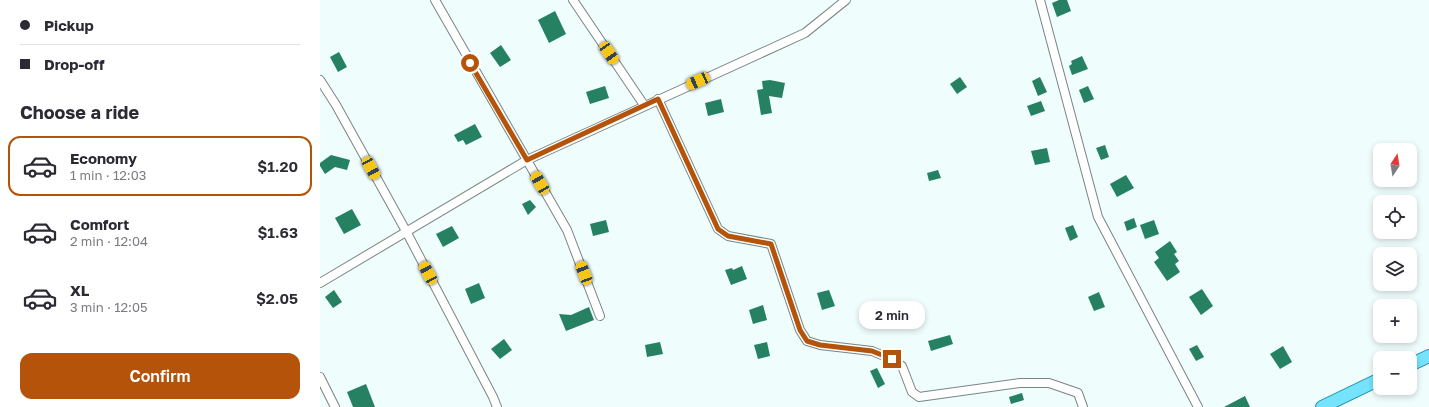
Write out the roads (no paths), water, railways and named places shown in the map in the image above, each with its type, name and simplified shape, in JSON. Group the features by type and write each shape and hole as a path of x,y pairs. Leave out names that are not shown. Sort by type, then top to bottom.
{"main road":[{"path":"1417,362 1429,356"},
{"path":"1322,407 1373,382"}],"street":[{"path":"435,0 567,230 600,316"},
{"path":"573,0 644,106"},
{"path":"320,283 527,160 805,33 846,0"},
{"path":"1040,0 1098,218 1198,407"},
{"path":"320,80 336,105 406,231 497,407"},
{"path":"658,99 718,229 728,236 771,244 800,330 807,341 820,345 872,351 892,359 902,366 912,392 920,397 1020,383 1049,383 1078,393 1083,407"},
{"path":"320,377 335,407"}]}
